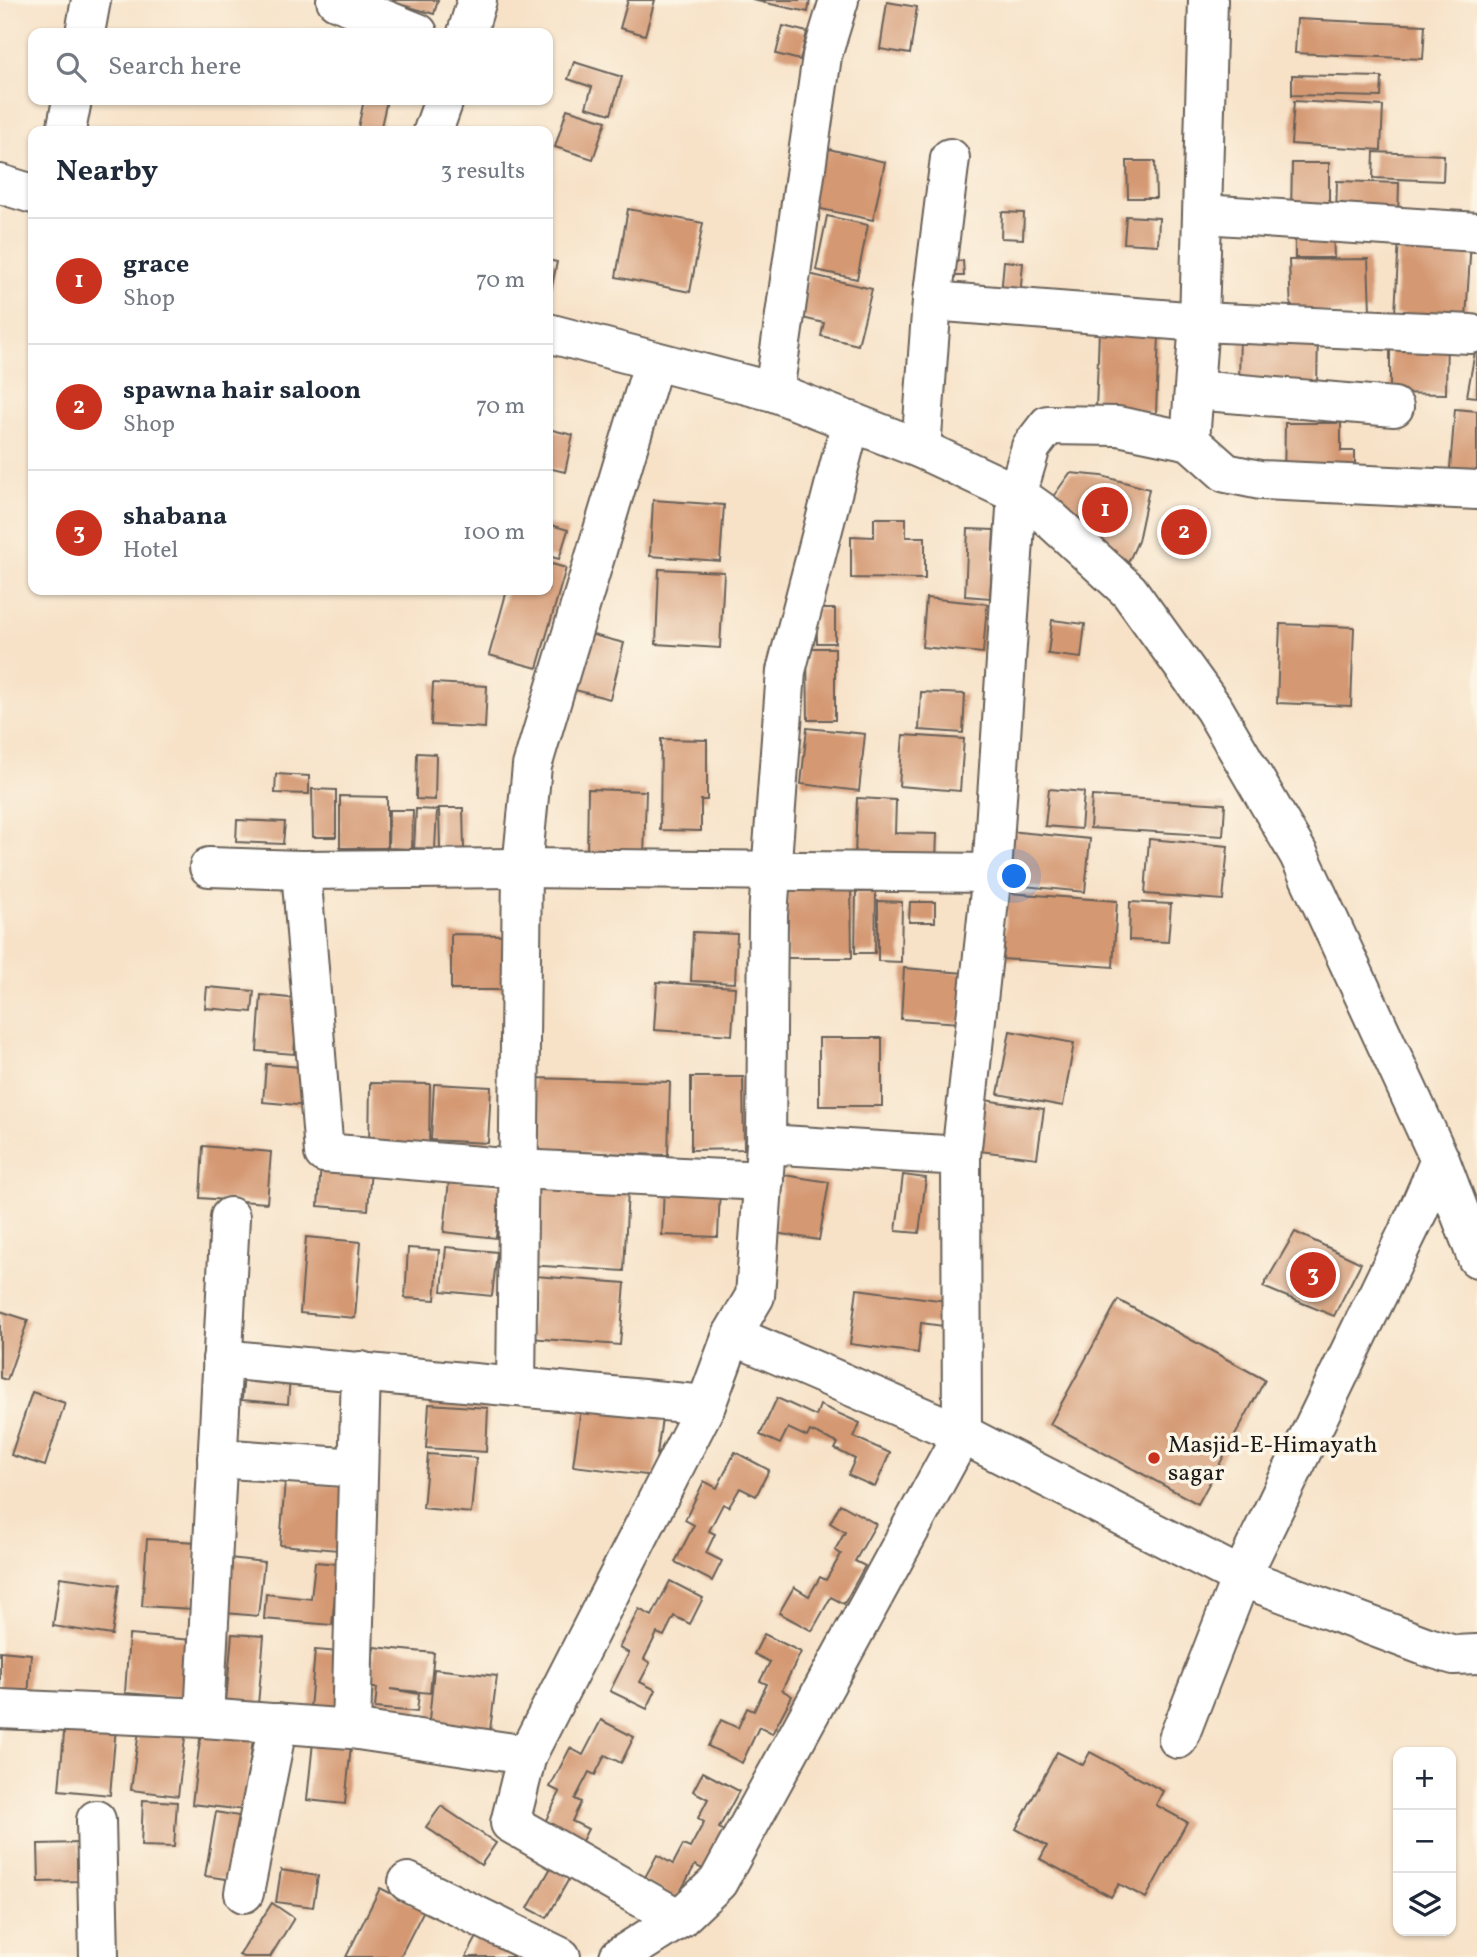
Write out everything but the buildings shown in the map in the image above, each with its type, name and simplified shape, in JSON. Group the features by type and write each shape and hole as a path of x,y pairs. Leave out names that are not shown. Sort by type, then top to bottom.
{"street":[{"path":"86,28 91,0"},
{"path":"336,0 406,28"},
{"path":"469,28 477,0"},
{"path":"774,392 822,56 839,0"},
{"path":"1190,441 1199,322 1208,0"},
{"path":"67,126 71,105"},
{"path":"435,126 442,105"},
{"path":"921,449 932,302 950,158"},
{"path":"0,184 28,192"},
{"path":"1203,214 1477,232"},
{"path":"932,302 1199,322 1471,334"},
{"path":"553,334 774,392 921,449 1017,494 1045,514 1129,591 1214,709 1298,855 1440,1160 1477,1258"},
{"path":"516,1387 522,868 532,766 654,361"},
{"path":"1194,390 1394,407"},
{"path":"679,1919 510,1823 527,1755 706,1405 732,1335 755,1296 765,1163 768,915 786,671 851,421"},
{"path":"629,1954 679,1919 718,1882 962,1434 961,1156 992,873 1017,494 1031,447 1048,425 1118,426 1190,441 1226,473 1259,480 1477,490"},
{"path":"209,867 301,870 522,868 992,873"},
{"path":"301,870 324,1153 518,1169 961,1156"},
{"path":"1178,1739 1241,1577 1440,1160"},
{"path":"204,1718 230,1217"},
{"path":"732,1335 962,1434 1241,1577 1435,1649 1454,1655 1477,1654"},
{"path":"222,1359 706,1405"},
{"path":"351,1729 361,1371"},
{"path":"217,1458 358,1468"},
{"path":"0,1709 204,1718 351,1729 527,1755"},
{"path":"244,1893 278,1723"},
{"path":"96,1820 99,1957"},
{"path":"408,1882 561,1957"}],"place":[{"name":"grace","path":"1105,510"},
{"name":"spawna hair saloon","path":"1184,532"},
{"name":"shabana","path":"1313,1275"},
{"name":"Masjid-E-Himayath sagar","path":"1154,1458"}]}
